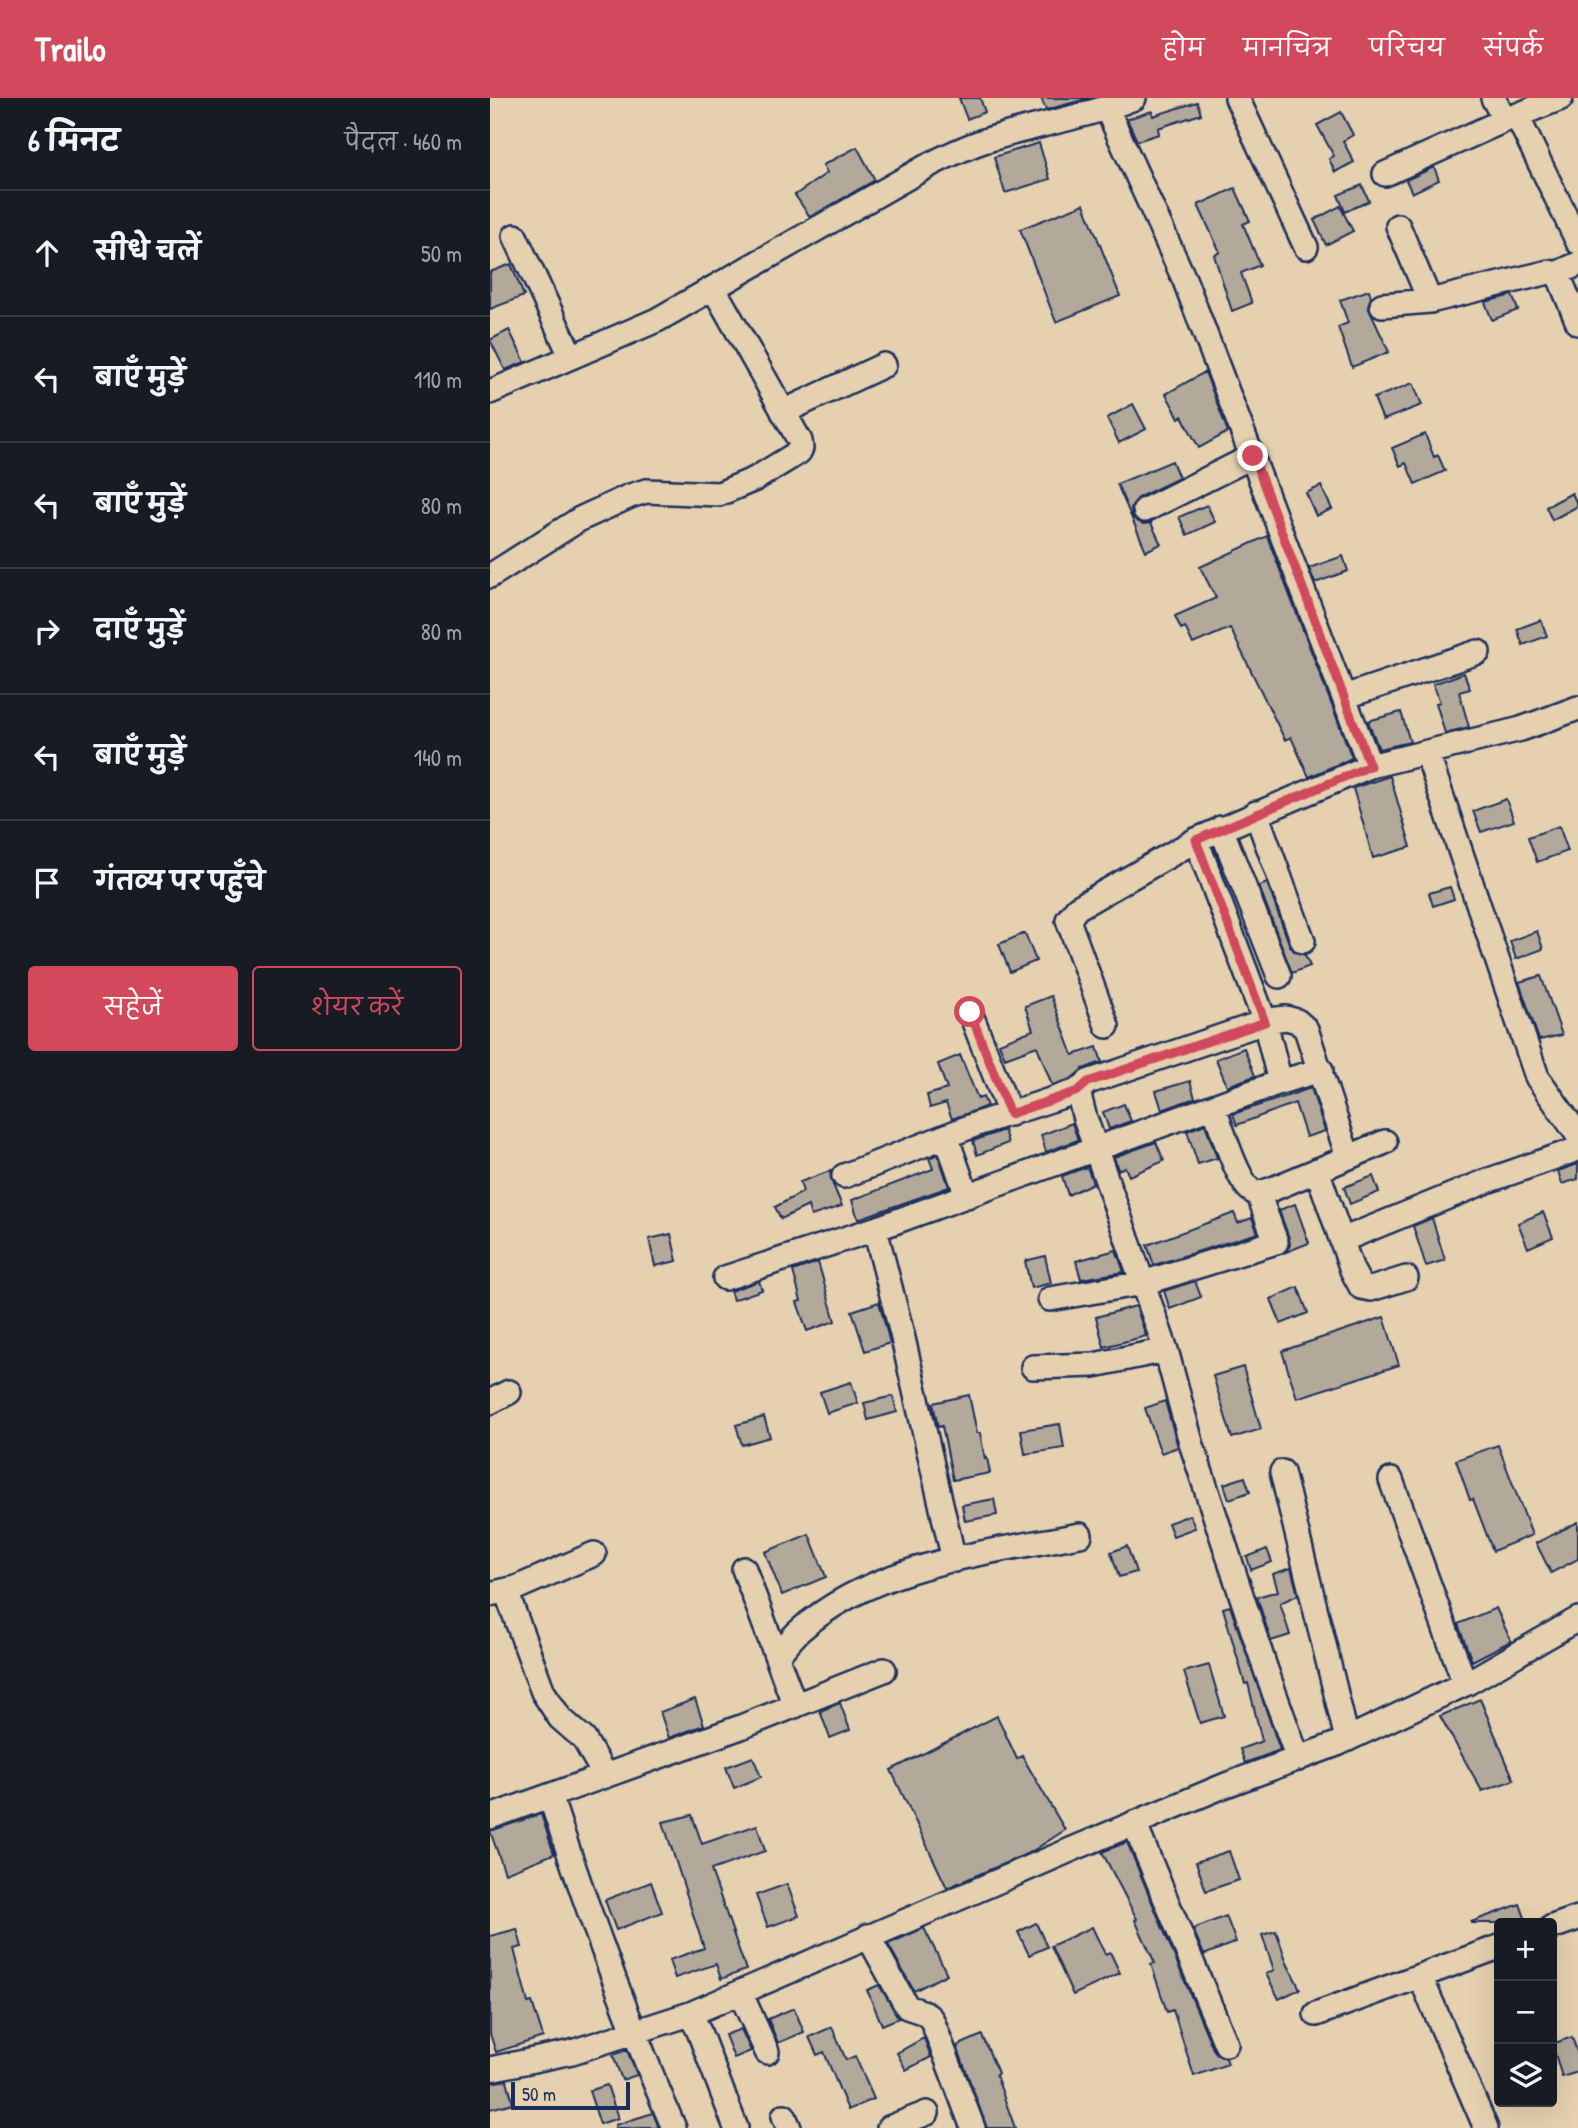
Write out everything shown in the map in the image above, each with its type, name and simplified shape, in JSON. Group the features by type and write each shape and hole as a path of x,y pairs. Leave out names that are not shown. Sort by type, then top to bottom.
{"street":[{"path":"490,392 657,320 962,149 1107,109 1134,98"},
{"path":"1237,98 1306,247"},
{"path":"1493,98 1511,118 1578,242"},
{"path":"1385,174 1561,98"},
{"path":"1107,109 1185,281 1370,766"},
{"path":"1398,226 1430,301"},
{"path":"515,236 571,356"},
{"path":"1382,305 1430,301 1549,272 1556,274 1578,264"},
{"path":"1556,274 1578,323"},
{"path":"490,576 580,519 629,496 646,491 719,494 733,490 796,456 801,448 714,289"},
{"path":"783,412 884,365"},
{"path":"1145,510 1253,456"},
{"path":"1344,697 1478,652"},
{"path":"1107,1026 1068,920 1077,908 1196,840 1370,766 1521,729 1578,708"},
{"path":"1427,753 1537,1077 1578,1135"},
{"path":"1256,813 1303,941"},
{"path":"1222,828 1279,976"},
{"path":"1196,840 1265,1022 1280,1082"},
{"path":"970,1012 1010,1114"},
{"path":"844,1176 946,1136 1078,1091 1088,1082 1265,1022 1286,1018 1297,1021 1306,1029 1348,1157"},
{"path":"725,1278 875,1229 1280,1082 1321,1070"},
{"path":"1078,1091 1166,1350 1192,1446 1298,1759"},
{"path":"1214,1107 1242,1180 1251,1192 1258,1193 1385,1142"},
{"path":"946,1136 967,1196"},
{"path":"1342,1240 1487,1181 1578,1149"},
{"path":"1317,1170 1361,1287 1371,1289 1406,1278"},
{"path":"1050,1299 1143,1283 1276,1242 1258,1193"},
{"path":"875,1229 954,1560"},
{"path":"1033,1367 1094,1365 1166,1350"},
{"path":"1282,1472 1347,1739"},
{"path":"1391,1480 1465,1684"},
{"path":"776,1656 799,1632 855,1593 901,1575 954,1560 1080,1535"},
{"path":"594,1554 498,1593 547,1699 560,1718 583,1739 605,1776"},
{"path":"744,1569 795,1706"},
{"path":"490,2069 572,2052 690,2014 1134,1824 1347,1739 1465,1684 1578,1619"},
{"path":"490,1817 795,1706 884,1670"},
{"path":"550,1796 586,1905 634,2034 674,2128"},
{"path":"1134,1824 1226,2044"},
{"path":"1557,1925 1578,1918"},
{"path":"868,1936 907,2007 925,2013 932,2020 974,2128"},
{"path":"1316,2014 1494,1949"},
{"path":"1420,1976 1486,2128"},
{"path":"740,1992 767,2052"},
{"path":"690,2014 736,2128"},
{"path":"889,2128 927,2113"}],"building":[{"path":"959,98 980,98 985,112 967,119"},
{"path":"1041,98 1090,98 1046,110"},
{"path":"1197,102 1201,114 1158,128 1159,134 1137,141 1127,119 1152,111 1153,116"},
{"path":"1341,112 1353,135 1343,141 1354,162 1335,172 1329,159 1334,156 1317,125"},
{"path":"1039,143 1050,179 1005,193 994,157"},
{"path":"857,147 875,180 810,217 795,195 827,173 823,165"},
{"path":"1434,167 1439,180 1412,193 1406,180"},
{"path":"1362,185 1369,201 1345,212 1338,195"},
{"path":"1235,188 1250,221 1243,224 1260,265 1241,273 1252,303 1232,311 1214,255 1220,252 1198,205"},
{"path":"1084,204 1120,296 1056,322 1020,229"},
{"path":"1340,206 1353,231 1326,245 1314,220"},
{"path":"511,264 524,296 490,309 490,272"},
{"path":"1369,290 1371,297 1368,307 1389,352 1352,367 1338,327 1348,323 1340,300"},
{"path":"1512,295 1518,310 1492,320 1485,302"},
{"path":"509,330 525,362 505,370 490,340"},
{"path":"1205,372 1228,432 1199,448 1182,416 1179,418 1166,394"},
{"path":"1413,383 1422,405 1383,420 1374,398"},
{"path":"1133,404 1146,429 1119,443 1107,418"},
{"path":"1425,434 1434,457 1438,455 1445,471 1415,484 1406,463 1400,466 1392,448"},
{"path":"1172,461 1179,478 1139,497 1131,508 1132,516 1137,521 1143,524 1151,523 1161,544 1146,551 1117,484"},
{"path":"1321,486 1332,509 1316,516 1306,493"},
{"path":"1572,493 1578,506 1552,520 1546,507"},
{"path":"1207,505 1215,522 1187,535 1179,517"},
{"path":"1267,536 1352,758 1309,777 1291,737 1285,740 1230,628 1193,644 1185,627 1181,629 1175,616 1216,598 1200,567"},
{"path":"1343,556 1348,571 1315,583 1309,568"},
{"path":"1541,620 1547,636 1523,645 1517,629"},
{"path":"1464,673 1470,689 1459,692 1469,727 1445,733 1436,703 1440,702 1433,684"},
{"path":"1401,712 1410,742 1379,749 1368,721"},
{"path":"1390,776 1411,847 1373,858 1353,788"},
{"path":"1506,799 1514,821 1481,832 1473,811"},
{"path":"1559,826 1568,851 1537,862 1528,837"},
{"path":"1267,883 1290,946 1295,952 1305,955 1310,966 1292,973 1259,886"},
{"path":"1450,887 1454,899 1433,906 1429,893"},
{"path":"1537,931 1543,949 1516,959 1510,941"},
{"path":"1025,933 1036,961 1010,972 999,944"},
{"path":"1541,976 1562,1035 1539,1040 1519,982"},
{"path":"1051,996 1073,1055 1097,1047 1102,1062 1083,1069 1071,1079 1052,1085 1037,1046 1005,1058 999,1043 1033,1030 1025,1006"},
{"path":"1244,1048 1255,1076 1227,1086 1216,1059"},
{"path":"960,1055 978,1099 983,1097 987,1106 952,1119 946,1103 930,1108 927,1095 947,1089 938,1064"},
{"path":"1190,1081 1195,1098 1162,1110 1156,1091"},
{"path":"1311,1088 1325,1131 1306,1137 1295,1103 1237,1125 1233,1114"},
{"path":"1124,1104 1131,1121 1109,1129 1103,1112"},
{"path":"1072,1123 1078,1140 1046,1152 1041,1135"},
{"path":"1205,1124 1217,1158 1198,1164 1187,1131"},
{"path":"1004,1130 1008,1143 977,1155 973,1141"},
{"path":"1156,1142 1164,1161 1129,1176 1125,1167 1118,1170 1114,1157"},
{"path":"938,1154 949,1187 858,1219 852,1200 933,1169 929,1158"},
{"path":"1578,1164 1578,1179 1562,1184 1558,1171"},
{"path":"1087,1167 1093,1183 1068,1195 1062,1176"},
{"path":"830,1171 842,1206 811,1216 808,1206 781,1219 775,1207 803,1192 800,1182"},
{"path":"1373,1176 1379,1192 1350,1204 1344,1187"},
{"path":"1295,1204 1309,1243 1286,1252 1290,1245 1289,1238 1279,1210"},
{"path":"1543,1212 1553,1237 1528,1248 1518,1223"},
{"path":"1234,1213 1238,1223 1252,1218 1258,1233 1154,1265 1147,1245"},
{"path":"1432,1218 1445,1260 1426,1266 1413,1226"},
{"path":"671,1234 677,1261 655,1266 649,1239"},
{"path":"1116,1250 1124,1272 1081,1279 1076,1261"},
{"path":"1045,1256 1051,1283 1031,1288 1025,1261"},
{"path":"818,1262 835,1321 807,1331 797,1302 801,1301 793,1271"},
{"path":"759,1281 762,1290 733,1300 730,1291"},
{"path":"1195,1281 1201,1297 1170,1309 1164,1291"},
{"path":"1298,1287 1308,1313 1281,1324 1271,1299"},
{"path":"879,1302 890,1343 865,1351 852,1311"},
{"path":"1136,1306 1146,1336 1104,1347 1096,1317"},
{"path":"1384,1317 1399,1365 1297,1398 1282,1351"},
{"path":"1243,1367 1261,1429 1232,1438 1213,1376"},
{"path":"851,1382 858,1403 827,1413 820,1392"},
{"path":"969,1395 977,1433 980,1433 990,1473 953,1480 942,1426 938,1427 933,1403"},
{"path":"893,1396 897,1412 868,1420 864,1403"},
{"path":"1165,1401 1178,1447 1161,1453 1145,1408"},
{"path":"764,1417 770,1437 742,1445 736,1425"},
{"path":"1060,1424 1064,1448 1025,1454 1021,1430"},
{"path":"1498,1445 1532,1535 1493,1551 1456,1460"},
{"path":"1245,1477 1250,1492 1229,1499 1224,1484"},
{"path":"994,1499 997,1515 965,1521 962,1505"},
{"path":"1190,1515 1195,1528 1173,1536 1168,1523"},
{"path":"1578,1522 1578,1559 1551,1573 1536,1543"},
{"path":"809,1534 826,1577 782,1595 765,1552"},
{"path":"1127,1546 1136,1572 1119,1577 1111,1552"},
{"path":"1267,1549 1272,1562 1251,1570 1247,1557"},
{"path":"1291,1568 1298,1595 1280,1603 1290,1635 1271,1641 1257,1597 1278,1591 1273,1574"},
{"path":"1230,1606 1280,1750 1245,1763 1240,1749 1262,1741 1248,1683 1245,1684 1223,1608"},
{"path":"1496,1608 1511,1641 1472,1661 1458,1624"},
{"path":"1209,1665 1224,1716 1200,1723 1184,1672"},
{"path":"695,1699 704,1725 669,1738 660,1712"},
{"path":"1480,1699 1514,1780 1482,1791 1440,1716"},
{"path":"840,1703 850,1730 830,1738 820,1711"},
{"path":"997,1716 1017,1759 1022,1756 1065,1830 1031,1852 947,1888 891,1770"},
{"path":"753,1757 761,1777 734,1788 726,1767"},
{"path":"541,1814 554,1854 505,1873 490,1831"},
{"path":"692,1815 702,1844 757,1825 765,1851 711,1870 746,1970 721,1979 716,1964 675,1978 669,1960 704,1948 663,1822"},
{"path":"1127,1842 1213,2049 1226,2058 1228,2064 1194,2076 1173,2010 1167,2012 1151,1964 1155,1963 1135,1920 1137,1919 1102,1852"},
{"path":"1229,1851 1239,1880 1206,1891 1196,1862"},
{"path":"651,1882 662,1912 616,1930 605,1900"},
{"path":"787,1884 799,1916 768,1927 756,1895"},
{"path":"1520,1904 1525,1918 1494,1918 1494,1923 1471,1922"},
{"path":"1226,1916 1236,1942 1204,1955 1193,1929"},
{"path":"1036,1923 1047,1947 1029,1955 1018,1932"},
{"path":"1092,1927 1105,1954 1110,1952 1120,1973 1073,1995 1051,1946"},
{"path":"924,1928 947,1974 914,1991 888,1944"},
{"path":"517,1929 522,1947 514,1949 528,2003 532,2002 543,2037 496,2052 490,2034 490,1936"},
{"path":"1276,1931 1300,1989 1279,1999 1266,1974 1274,1970 1262,1935"},
{"path":"879,1985 899,2018 882,2025 867,1990"},
{"path":"794,2008 804,2032 778,2043 768,2019"},
{"path":"832,2027 846,2060 855,2056 874,2099 848,2110 824,2052 817,2055 809,2037"},
{"path":"741,2029 751,2051 734,2058 725,2035"},
{"path":"982,2035 998,2073 996,2075 1015,2128 987,2128 957,2046"},
{"path":"1572,2037 1578,2055 1578,2072 1562,2077 1557,2060 1557,2042"},
{"path":"924,2038 931,2057 906,2070 897,2053"},
{"path":"627,2050 637,2075 622,2080 613,2055"},
{"path":"507,2080 513,2103 490,2109 490,2083"},
{"path":"607,2085 618,2118 600,2124 589,2091"},
{"path":"653,2113 659,2128 615,2128 615,2125"}],"route":[{"path":"970,1012 1010,1114 1078,1091 1088,1082 1265,1022 1196,840 1370,766 1253,456"}]}
